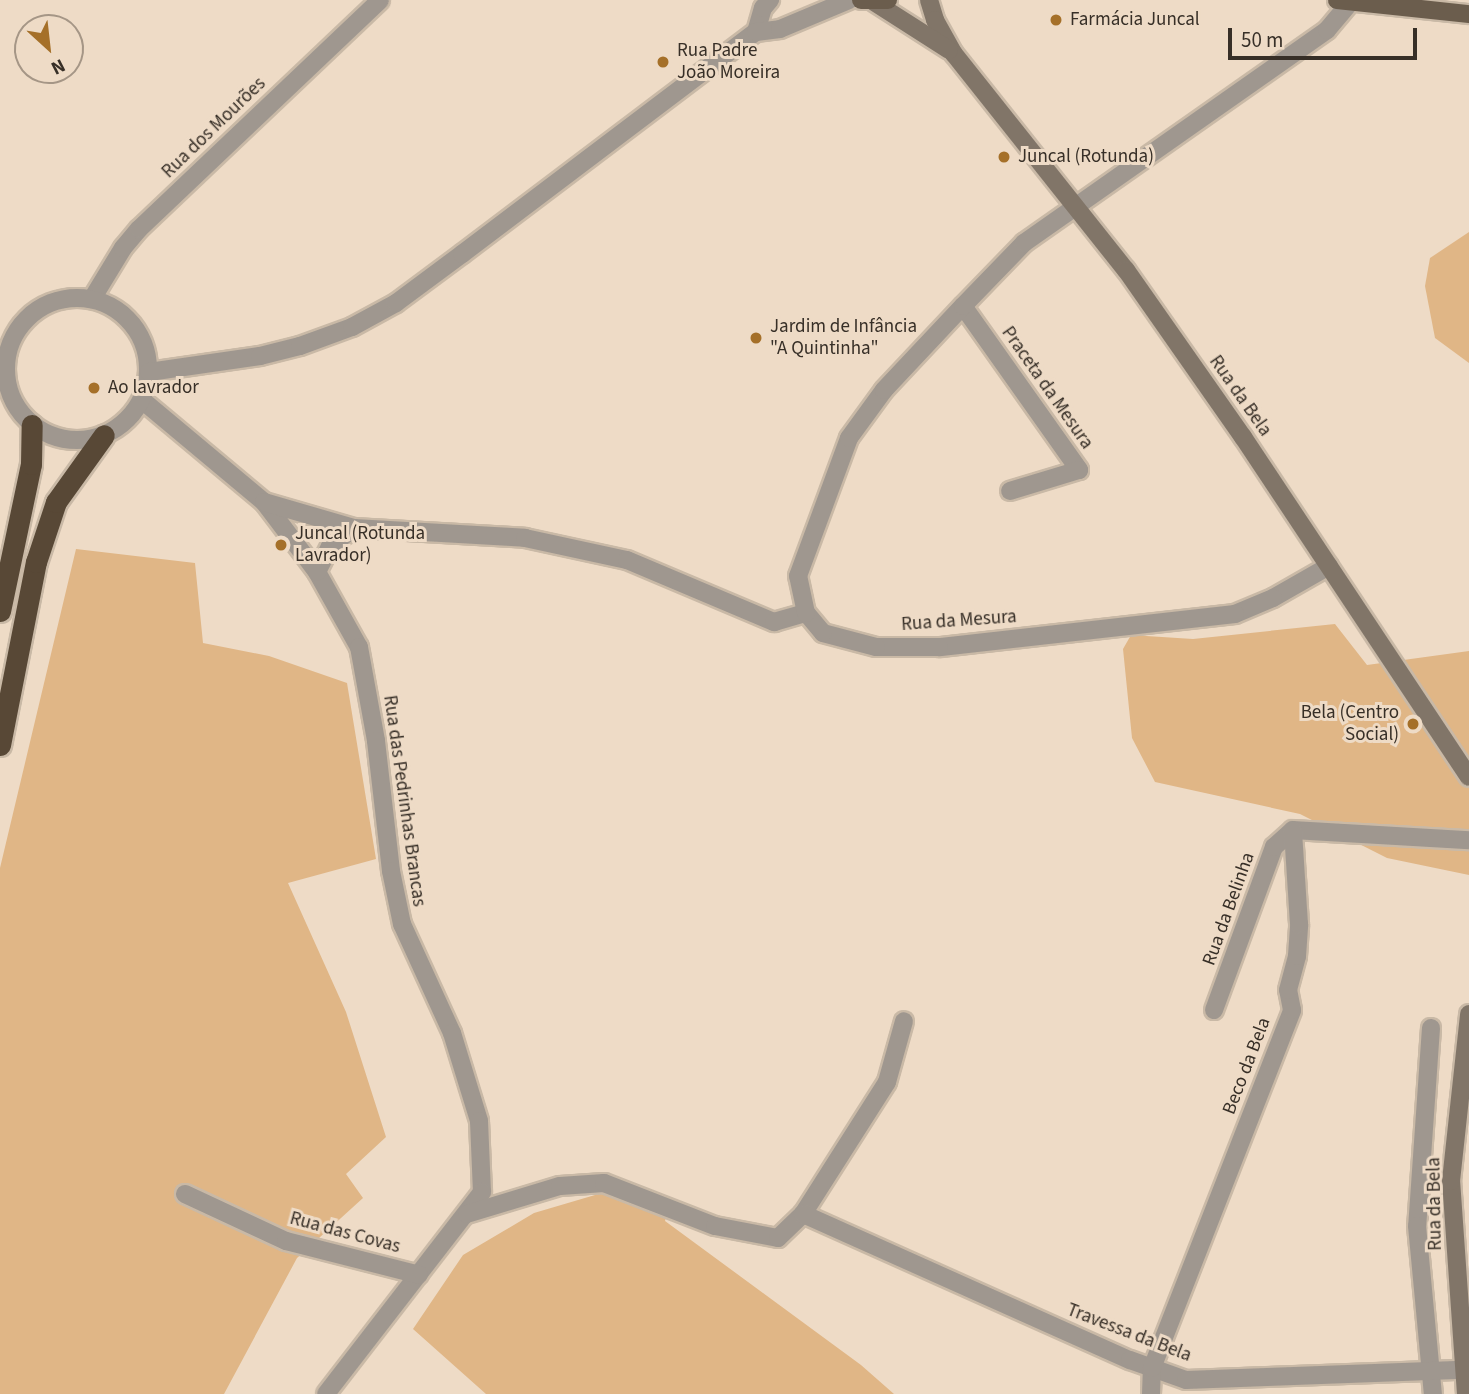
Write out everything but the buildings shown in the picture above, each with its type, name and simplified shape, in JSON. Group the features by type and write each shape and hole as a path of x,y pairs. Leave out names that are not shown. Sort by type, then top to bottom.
{"highway":[{"path":"0,611 31,464 32,425"},
{"path":"0,745 36,562 56,502 104,435"}],"main road":[{"name":"Rua da Bela","path":"929,0 935,20 954,54 1134,281 1469,777"},
{"name":"Rua da Bela","path":"874,1 954,54"},
{"path":"1347,1 1469,13"},
{"name":"Rua da Bela","path":"1466,1394 1451,1181 1469,1014"}],"street":[{"name":"Rua dos Mourões","path":"92,299 122,248 139,229 380,0"},
{"path":"756,32 763,8 770,0"},
{"path":"149,372 240,359 300,346 352,327 396,303 756,32 780,29 849,0"},
{"path":"264,502 354,528 525,538 627,560 774,621 806,613 798,576 849,438 884,390 1024,243 1072,206 1327,30 1347,1"},
{"path":"92,299 115,308 134,325 146,347 149,372 142,400 120,427 104,435 74,441 59,439 32,425 7,402 7,339 31,315 53,302 92,299"},
{"name":"Praceta da Mesura","path":"963,306 1079,470 1010,491"},
{"name":"Rua das Pedrinhas Brancas","path":"142,400 264,502 317,572 359,647 376,741 391,871 402,924 452,1033 479,1121 482,1192 327,1394"},
{"path":"317,572 330,546 354,528"},
{"name":"Rua da Mesura","path":"806,613 823,632 876,646 939,647 1235,614 1273,598 1329,566"},
{"path":"1293,830 1469,840"},
{"name":"Rua da Belinha","path":"1214,1010 1274,847 1293,830"},
{"name":"Beco da Bela","path":"1151,1394 1152,1368 1292,1010 1288,990 1297,956 1299,924 1293,830"},
{"path":"467,1214 560,1186 604,1183 715,1226 778,1238 803,1214 887,1082 904,1021"},
{"name":"Rua da Bela","path":"1431,1028 1418,1226 1433,1394"},
{"name":"Rua das Covas","path":"185,1194 286,1241 419,1275"},
{"name":"Travessa da Bela","path":"803,1214 1152,1368 1186,1380 1463,1370"}],"shaded area":[{"path":"1469,232 1469,363 1435,338 1425,286 1430,258"},
{"path":"76,549 195,563 203,643 269,656 347,683 376,859 288,883 346,1012 386,1137 346,1174 363,1198 297,1258 224,1394 0,1394 0,868"},
{"path":"1335,624 1367,665 1469,651 1469,875 1387,858 1300,814 1155,782 1132,738 1123,649 1131,635 1193,639"},
{"path":"612,1190 666,1217 665,1221 861,1365 894,1394 486,1394 413,1329 463,1255 534,1213"}],"place":[{"name":"Farmácia Juncal","path":"1056,20"},
{"name":"Rua Padre João Moreira","path":"663,62"},
{"name":"Juncal (Rotunda)","path":"1004,157"},
{"name":"Jardim de Infância \"A Quintinha\"","path":"756,338"},
{"name":"Ao lavrador","path":"94,388"},
{"name":"Juncal (Rotunda Lavrador)","path":"281,545"},
{"name":"Bela (Centro Social)","path":"1413,724"}]}
